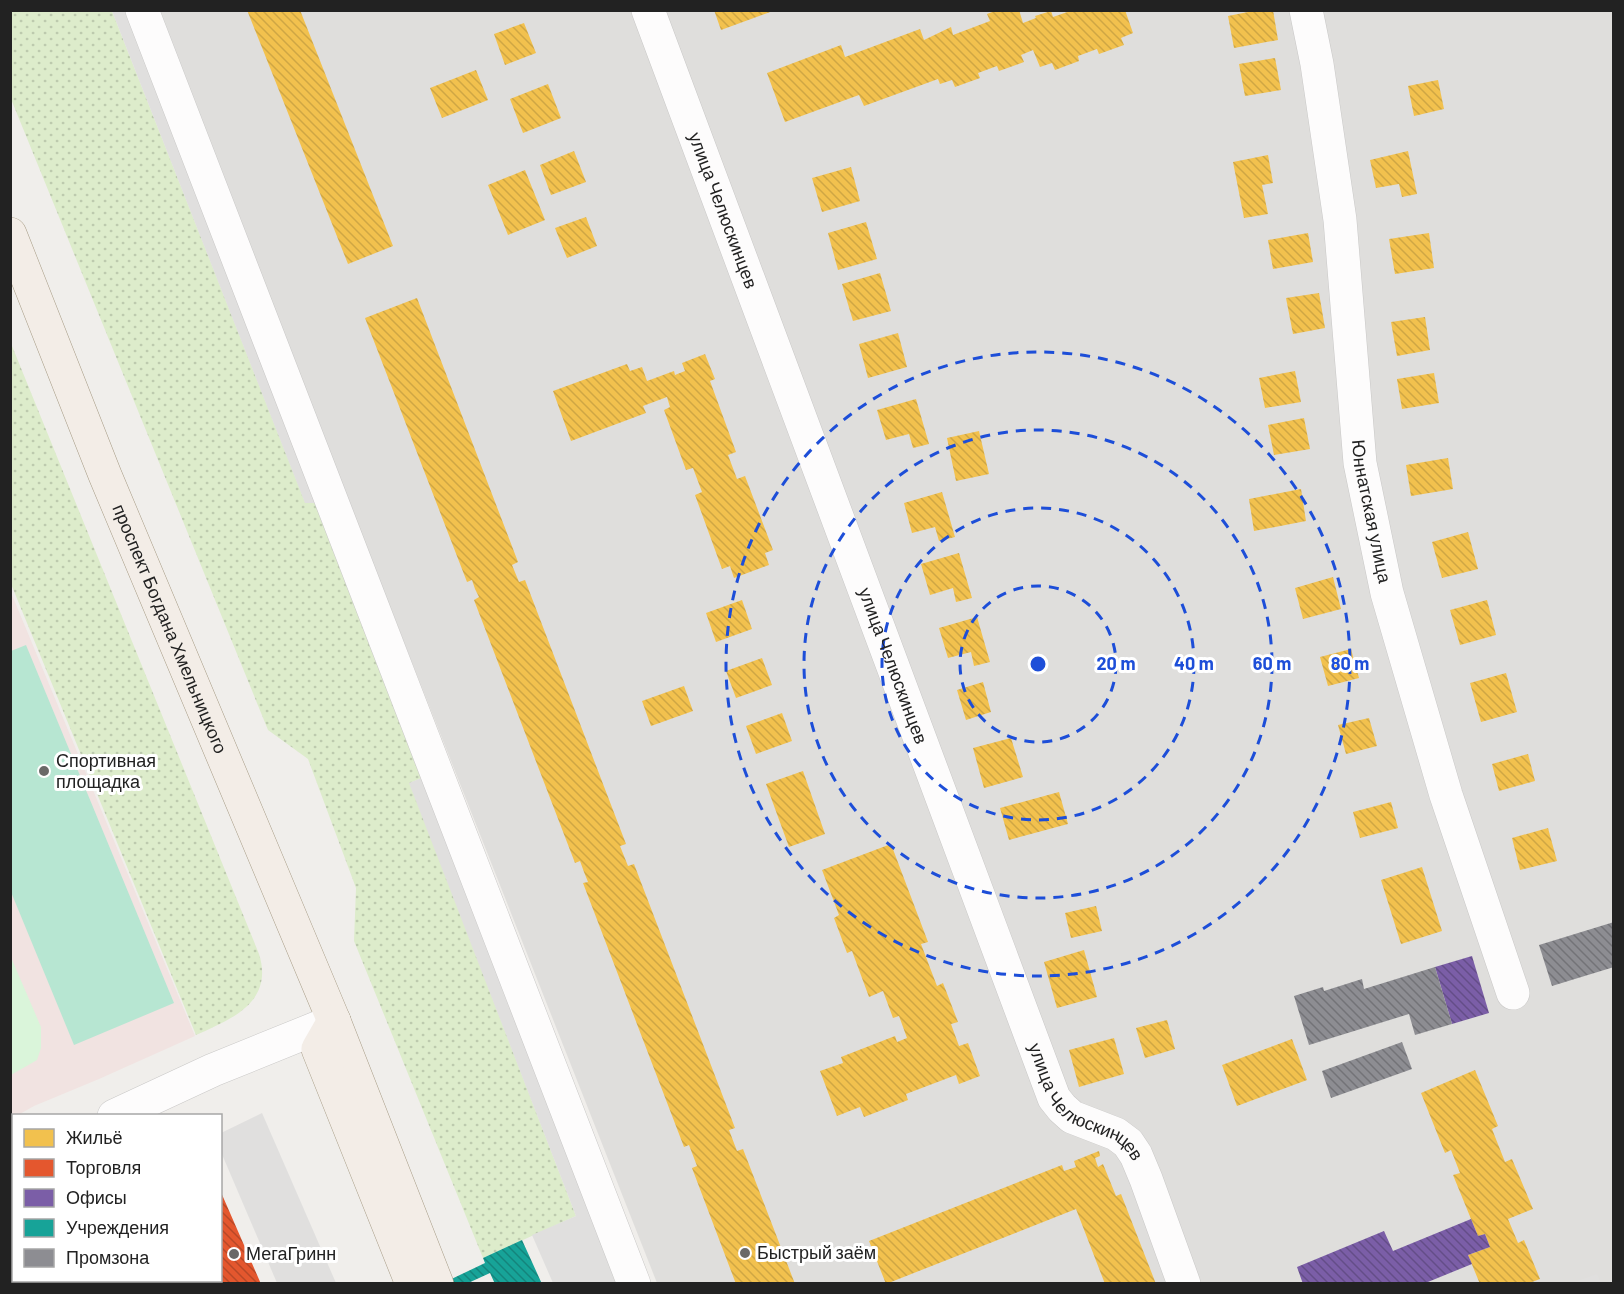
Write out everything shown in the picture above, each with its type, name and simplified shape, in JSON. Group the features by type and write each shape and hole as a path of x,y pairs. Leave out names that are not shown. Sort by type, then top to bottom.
{"main road":[{"name":"проспект Богдана Хмельницкого","path":"10,234 105,475 334,1021 437,1284"},
{"path":"334,1021 318,1049 412,1284"}],"street":[{"path":"142,10 634,1284"},
{"name":"улица Челюскинцев","path":"648,10 1054,1098 1072,1117 1116,1134 1128,1143 1136,1155 1184,1284"},
{"name":"Юннатская улица","path":"1306,10 1317,64 1340,220 1360,463 1387,593 1446,795 1513,993"},
{"path":"118,1114 213,1070 334,1021"}],"shaded area":[{"path":"112,11 142,11 333,503 305,503"},
{"path":"155,11 1613,11 1613,1283 657,1283"},
{"name":"Спортивная площадка","path":"10,590 195,1036 20,1114 12,1114 11,1120"},
{"path":"437,772 634,1283 553,1283 532,1235 576,1216 409,783"},
{"path":"262,1113 336,1283 277,1283 222,1154 222,1133"},
{"path":"1597,1274 1601,1283 1572,1283"}],"green space":[{"path":"10,11 112,11 305,502 328,503 431,774 410,783 576,1216 483,1258 354,941 356,888 308,759 268,730 11,99"},
{"path":"10,341 259,954 262,971 261,985 255,997 236,1015 196,1035 11,584"},
{"name":"Спортивная площадка","path":"26,645 174,1003 74,1045 11,892 11,651"},
{"path":"10,955 41,1027 41,1048 37,1060 11,1075"}],"building: Жильё":[{"path":"247,10 300,10 393,246 348,264"},
{"path":"714,10 773,10 773,11 721,30"},
{"path":"997,10 1019,10 1023,23 1051,11 1053,17 1073,10 1125,10 1133,33 1121,38 1124,45 1099,54 1097,49 1078,56 1079,61 1055,70 1052,63 1040,67 1033,50 1021,55 1024,62 999,71 997,66 978,73 980,78 955,87 952,80 940,84 938,79 864,106 859,95 785,122 767,73 841,45 845,57 920,29 924,40 951,27 953,35 990,21 987,14"},
{"path":"1258,10 1273,10 1278,40 1234,48 1228,16"},
{"path":"524,23 536,53 505,65 494,34"},
{"path":"1275,58 1281,90 1245,96 1239,64"},
{"path":"476,70 488,100 442,118 430,88"},
{"path":"1438,80 1444,109 1414,116 1408,86"},
{"path":"548,84 561,118 523,133 510,99"},
{"path":"574,151 586,182 551,195 540,165"},
{"path":"1408,151 1417,194 1402,197 1399,184 1376,188 1370,160"},
{"path":"1268,155 1273,183 1262,185 1268,214 1244,218 1233,162"},
{"path":"851,167 860,201 822,212 812,178"},
{"path":"525,170 545,220 508,235 488,185"},
{"path":"586,217 597,246 567,258 555,228"},
{"path":"866,222 877,259 838,270 828,233"},
{"path":"1308,233 1313,262 1273,269 1268,240"},
{"path":"1429,233 1434,268 1395,274 1389,239"},
{"path":"880,273 891,311 853,321 842,284"},
{"path":"1319,293 1325,328 1293,334 1286,298"},
{"path":"417,298 518,562 512,565 519,582 525,580 626,844 620,846 628,866 634,864 735,1128 729,1130 737,1151 743,1149 795,1284 736,1284 692,1168 697,1166 689,1145 684,1147 583,883 588,882 580,861 575,863 474,600 479,597 472,580 467,582 365,318"},
{"path":"1425,317 1430,350 1397,356 1391,322"},
{"path":"898,333 907,367 868,378 859,344"},
{"path":"705,354 715,379 710,381 736,452 728,455 737,479 745,476 773,550 765,553 769,565 734,578 730,566 722,569 695,495 702,492 693,468 686,470 664,410 670,407 667,397 643,406 646,413 571,441 553,391 627,364 630,371 642,367 647,381 674,371 675,375 685,371 682,363"},
{"path":"1295,371 1301,402 1265,408 1259,378"},
{"path":"1434,373 1439,403 1402,409 1397,379"},
{"path":"916,399 929,444 913,448 909,434 886,440 877,410"},
{"path":"1304,418 1310,449 1274,455 1268,425"},
{"path":"979,431 989,474 956,481 947,438"},
{"path":"1448,458 1453,489 1411,496 1406,465"},
{"path":"1301,489 1306,521 1254,531 1249,499"},
{"path":"942,492 955,537 939,541 935,527 912,533 904,503"},
{"path":"1468,532 1478,569 1442,578 1432,542"},
{"path":"959,553 972,598 956,602 953,588 930,595 921,564"},
{"path":"1333,577 1341,609 1303,619 1295,588"},
{"path":"742,600 752,629 716,642 706,613"},
{"path":"1487,600 1496,635 1460,645 1450,610"},
{"path":"977,617 990,662 974,666 971,652 948,658 939,628"},
{"path":"1351,649 1359,678 1328,686 1320,657"},
{"path":"762,658 772,685 736,698 726,671"},
{"path":"1506,673 1517,712 1481,722 1470,683"},
{"path":"983,682 991,712 966,720 957,690"},
{"path":"684,686 693,711 651,726 642,701"},
{"path":"782,713 792,741 756,754 746,726"},
{"path":"1369,718 1377,746 1346,754 1338,725"},
{"path":"1011,738 1023,777 984,788 973,748"},
{"path":"1528,754 1535,781 1499,791 1492,764"},
{"path":"803,771 825,834 789,847 766,784"},
{"path":"1059,792 1068,824 1009,840 1000,808"},
{"path":"1391,802 1398,828 1360,838 1353,812"},
{"path":"1548,828 1557,861 1520,870 1512,838"},
{"path":"891,844 928,942 921,944 937,986 943,983 958,1022 951,1024 959,1046 968,1043 980,1076 959,1084 956,1075 906,1094 908,1100 864,1117 860,1107 837,1116 820,1071 843,1063 841,1057 895,1036 897,1042 907,1038 899,1016 893,1018 883,991 869,997 852,951 847,953 834,918 839,915 822,870"},
{"path":"1422,867 1442,931 1401,944 1381,880"},
{"path":"1096,906 1102,931 1071,938 1065,913"},
{"path":"1084,950 1097,997 1057,1008 1044,962"},
{"path":"1167,1020 1175,1049 1145,1058 1136,1028"},
{"path":"1114,1038 1124,1074 1079,1087 1069,1050"},
{"path":"1292,1039 1307,1080 1237,1106 1222,1065"},
{"path":"1475,1070 1498,1126 1492,1129 1505,1162 1512,1159 1533,1209 1508,1219 1518,1243 1524,1240 1540,1279 1532,1282 1533,1284 1480,1284 1468,1255 1490,1247 1485,1234 1478,1236 1453,1175 1460,1173 1451,1150 1445,1153 1421,1093"},
{"path":"1099,1151 1100,1156 1095,1158 1098,1167 1103,1164 1116,1196 1121,1194 1156,1284 1105,1284 1076,1209 886,1284 869,1241 1062,1165 1064,1171 1076,1167 1074,1161"}],"building: Торговля":[{"name":"МегаГринн","path":"222,1195 261,1284 10,1284 10,1228 12,1227 12,1282 222,1282"}],"building: Офисы":[{"path":"1472,956 1489,1013 1452,1024 1435,967"},
{"path":"1471,1219 1478,1236 1485,1234 1490,1247 1468,1255 1472,1264 1423,1284 1303,1284 1297,1267 1384,1231 1393,1251"}],"building: Учреждения":[{"path":"522,1240 542,1284 495,1284 490,1273 466,1284 441,1284 485,1263 483,1258"}],"building: Промзона":[{"path":"1614,922 1614,967 1552,986 1539,945"},
{"path":"1435,967 1452,1024 1415,1035 1409,1014 1309,1045 1294,996 1323,987 1324,991 1362,979 1364,989"},
{"path":"1402,1042 1412,1069 1331,1098 1322,1071"}],"place":[{"name":"Спортивная площадка","path":"44,771"},
{"name":"Быстрый заём","path":"745,1253"},
{"name":"МегаГринн","path":"234,1254"}]}
